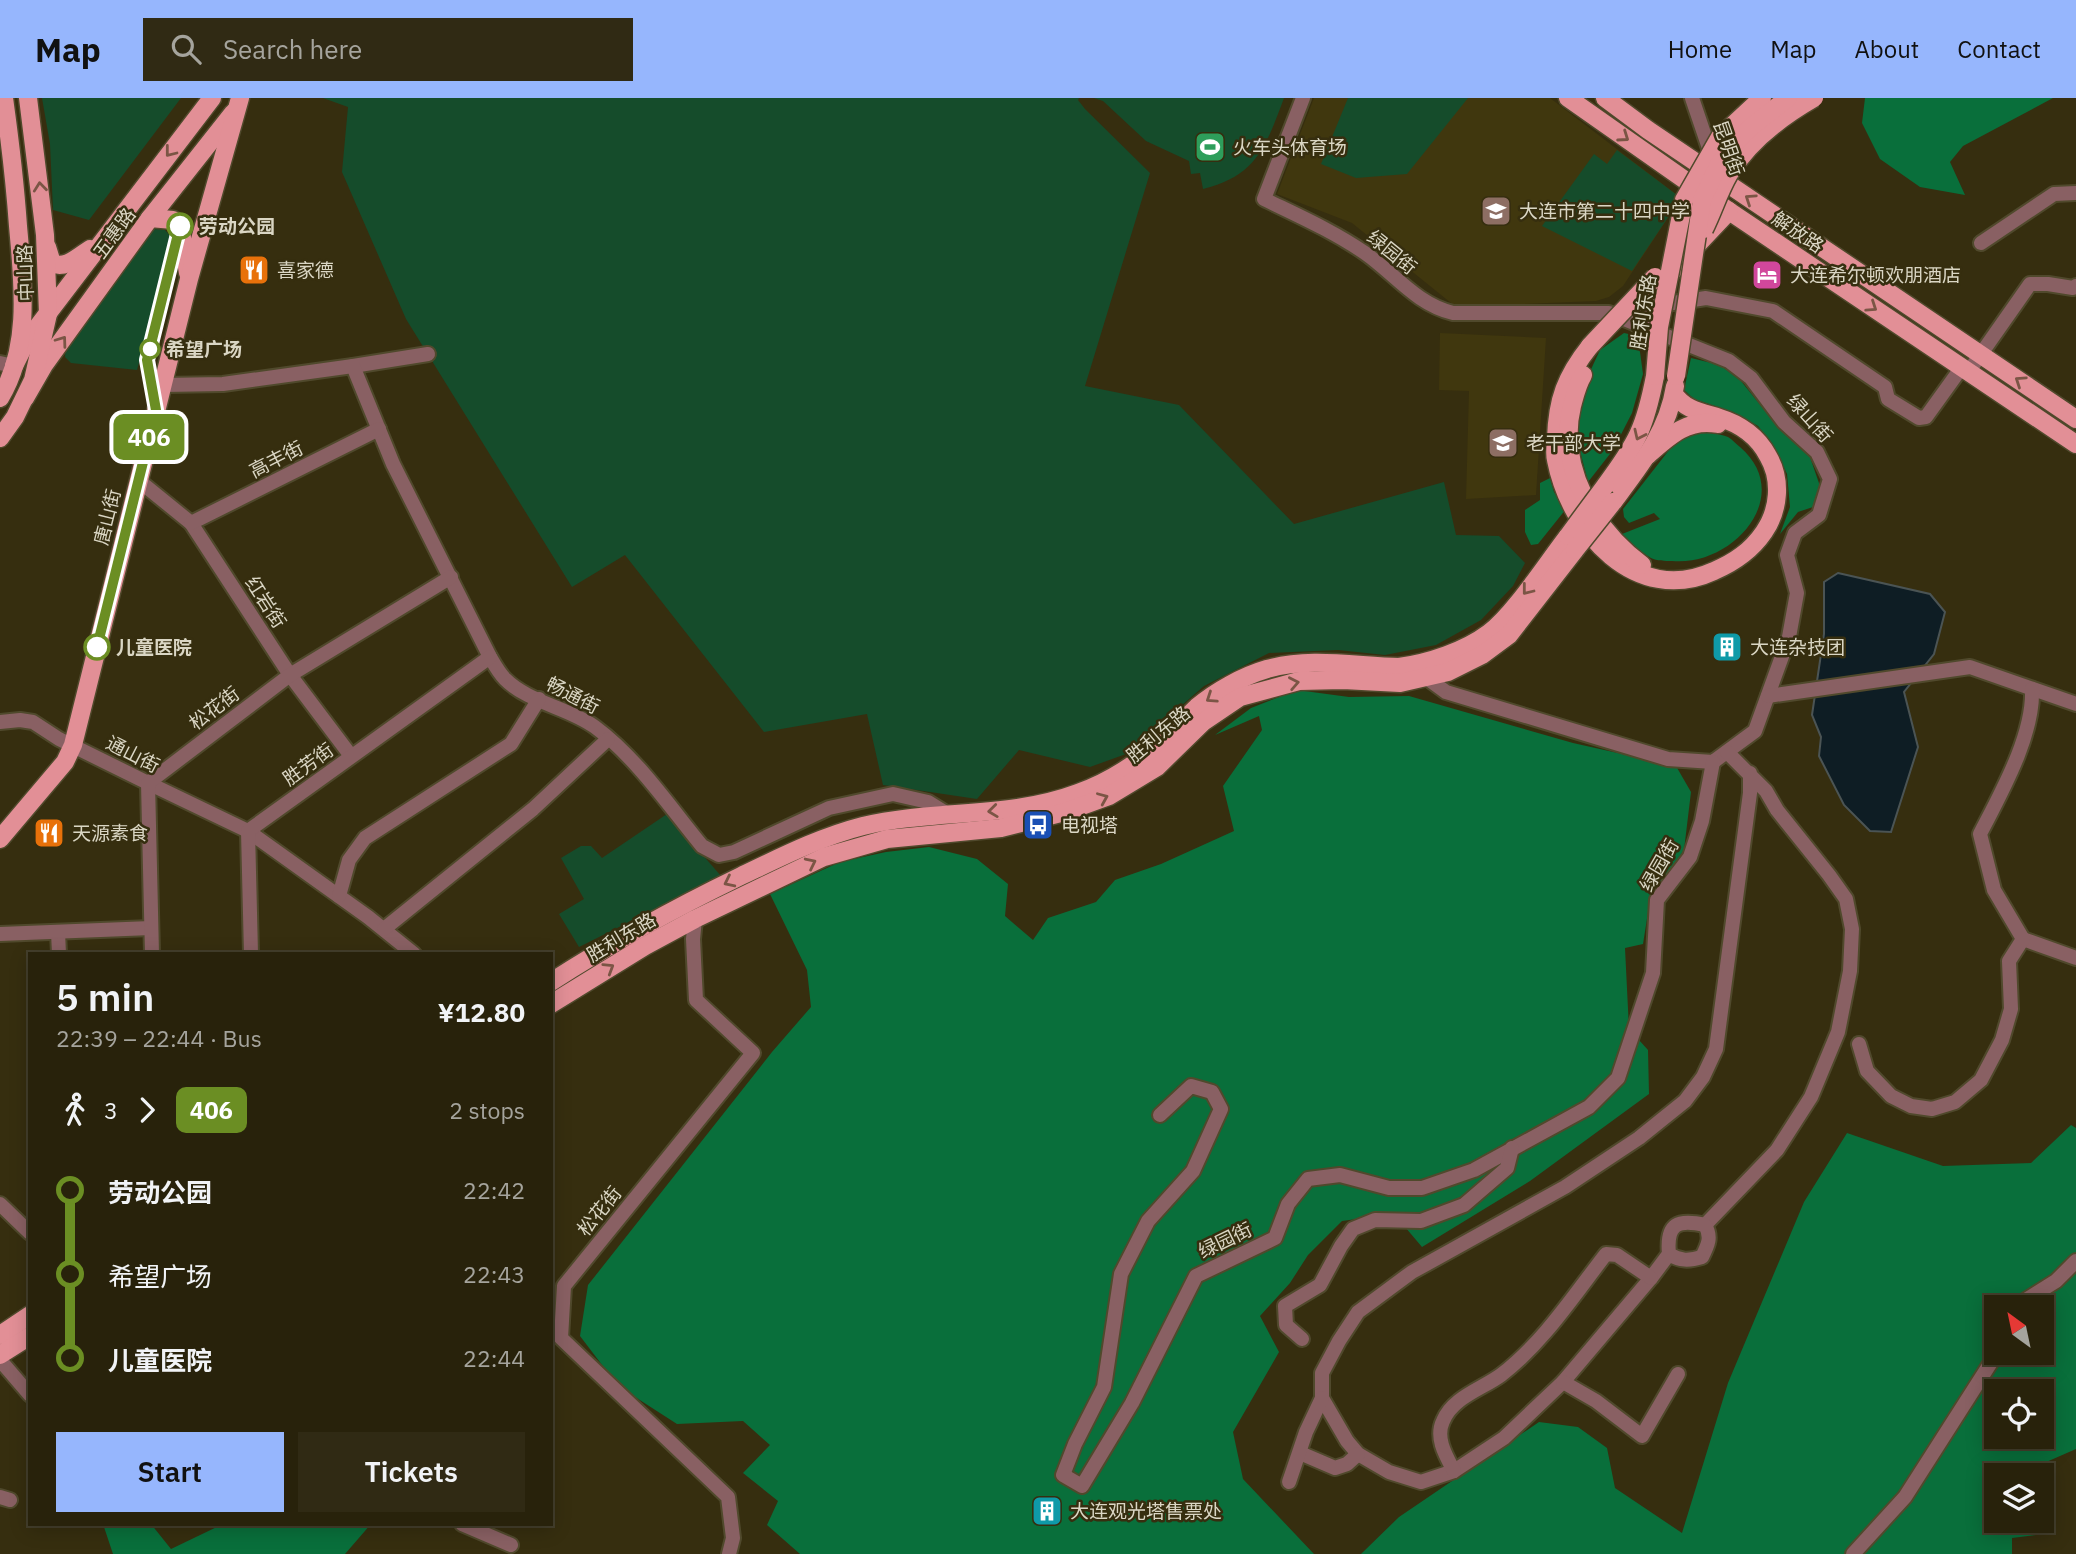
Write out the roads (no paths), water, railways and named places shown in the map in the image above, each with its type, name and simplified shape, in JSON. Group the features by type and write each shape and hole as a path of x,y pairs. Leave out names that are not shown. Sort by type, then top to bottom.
{"main road":[{"name":"中山路","path":"0,398 5,368 22,326 23,282 7,160 4,98"},
{"name":"中山路","path":"0,438 33,380 48,314 45,235 28,98"},
{"name":"五惠路","path":"5,368 212,98"},
{"name":"解放路","path":"1568,98 1729,211 2076,444"},
{"name":"解放路","path":"1605,98 1720,179 2076,419"},
{"path":"1684,200 1698,152 1710,132 1746,98"},
{"name":"胜利东路","path":"1609,494 1643,429 1655,376 1659,327 1684,200 1720,137 1762,98"},
{"path":"1697,245 1702,200 1720,164 1751,127 1788,98"},
{"path":"1697,245 1730,173 1746,152 1787,113 1814,98"},
{"name":"五惠路","path":"25,398 44,365 150,218 241,100"},
{"name":"唐山街","path":"0,839 65,762 73,745 189,279 241,100"},
{"path":"1657,281 1711,197"},
{"path":"1675,385 1688,408 1722,418 1749,432 1768,456 1775,471 1778,490 1767,528 1744,555 1702,577 1680,580 1648,578 1627,568 1605,552 1574,510 1555,458 1559,404 1567,379 1657,281 1729,211"},
{"path":"150,218 173,220 180,226 189,279"},
{"path":"45,235 49,257 52,263 57,265 74,260 101,241"},
{"name":"胜利东路","path":"553,1003 645,946 695,919 824,857 887,839 1001,828 1065,812 1109,796 1157,767 1203,722 1240,697 1299,681 1400,683 1448,672 1482,655 1509,635 1609,494 1648,455 1669,413 1697,245"},
{"path":"1594,349 1578,383 1570,416 1568,448 1575,477 1584,498 1608,533 1642,565 1683,572 1707,566 1731,553 1754,531 1766,506 1768,480 1762,460 1743,436 1715,423 1700,422 1685,426 1648,455"},
{"path":"553,981 662,915 808,845 864,826 992,812 1079,793 1151,752 1198,706 1216,694 1266,670 1296,663 1399,667 1414,665 1465,647 1490,632 1572,543"},
{"path":"0,1335 28,1316"},
{"path":"0,1357 28,1337"}],"street":[{"name":"绿园街","path":"1303,98 1264,200 1330,230 1367,255 1418,298 1435,308 1453,313 1609,313"},
{"name":"昆明街","path":"1692,98 1729,211"},
{"path":"1981,243 2054,194 2076,193"},
{"path":"1637,325 1653,306 1706,298 1773,311 1885,387 1888,398 1919,418 1926,417 1980,354 2030,284 2073,288 2076,286"},
{"name":"绿山街","path":"1609,313 1728,361 1751,378 1784,422 1817,452 1830,479 1819,514 1795,533 1787,555 1797,593 1789,637 1755,731 1713,762"},
{"path":"163,385 223,384 428,354"},
{"name":"畅通街","path":"352,366 393,464 490,657 504,678 539,699 593,725 624,752 702,846 719,855 734,852 829,808 893,794 928,802 949,815"},
{"name":"高丰街","path":"191,523 379,429"},
{"name":"红岩街","path":"138,480 191,523 290,674 351,756"},
{"name":"松花街","path":"148,783 290,674 451,577"},
{"name":"胜芳街","path":"248,831 490,657"},
{"path":"1768,696 1970,667 2076,704"},
{"path":"1427,678 1446,692 1654,755 1668,759 1713,762"},
{"path":"2032,689 2033,708 2009,777 1980,834 1994,890 2023,939 2076,958"},
{"path":"339,896 348,860 365,838 512,744 539,699"},
{"name":"通山街","path":"0,722 33,722 73,745 248,831 412,952"},
{"path":"384,929 533,809 608,740"},
{"path":"1705,1225 1777,1150 1811,1097 1838,1032 1850,971 1852,929 1846,900 1777,810 1766,791 1727,752"},
{"name":"绿园街","path":"1160,1115 1191,1086 1212,1092 1221,1109 1193,1171 1148,1221 1121,1274 1104,1387 1075,1444 1063,1475 1082,1486 1132,1403 1196,1276 1275,1238 1289,1204 1308,1179 1340,1175 1389,1188 1422,1188 1474,1170 1589,1107 1618,1078 1653,974 1657,900 1690,857 1702,821 1713,762"},
{"path":"1289,1482 1306,1432 1322,1398 1322,1373 1358,1312 1412,1272 1565,1186 1639,1138 1685,1101 1703,1077 1716,1049 1725,995 1750,793 1750,773"},
{"path":"148,783 152,952"},
{"path":"248,831 251,952"},
{"name":"松花街","path":"695,919 693,939 696,1000 753,1053 564,1286 561,1338 728,1497 733,1538 729,1554"},
{"path":"0,934 151,928"},
{"path":"58,932 59,952"},
{"path":"1859,1044 1867,1070 1891,1096 1911,1106 1932,1109 1955,1102 1982,1080 2002,1040 2011,1009 2009,961 2023,939"},
{"path":"1302,1339 1286,1325 1285,1306 1320,1285 1353,1229 1374,1220 1420,1221 1464,1205 1507,1168 1512,1147"},
{"path":"0,1204 28,1231"},
{"path":"1322,1398 1347,1441 1358,1454 1389,1472 1421,1482 1454,1471 1504,1438 1563,1382 1669,1254 1667,1239 1672,1228 1685,1221 1705,1225 1710,1233 1709,1244 1702,1257 1679,1260 1669,1254"},
{"path":"1454,1471 1440,1437 1443,1421 1456,1403 1500,1376 1530,1350 1606,1254 1617,1255 1651,1278"},
{"path":"2034,1295 2056,1281 2076,1261"},
{"path":"0,1357 28,1392"},
{"path":"1853,1554 1905,1497 1989,1365"},
{"path":"1563,1382 1596,1401 1642,1436 1678,1374"},
{"path":"1300,1453 1335,1468 1348,1464 1358,1454"},
{"path":"467,1526 511,1545"}],"place":[{"name":"火车头体育场","path":"1210,147"},
{"name":"大连市第二十四中学","path":"1496,211"},
{"name":"劳动公园","path":"180,226"},
{"name":"喜家德","path":"254,270"},
{"name":"大连希尔顿欢朋酒店","path":"1767,275"},
{"name":"希望广场","path":"150,349"},
{"name":"老干部大学","path":"1503,443"},
{"name":"儿童医院","path":"97,647"},
{"name":"大连杂技团","path":"1727,647"},
{"name":"电视塔","path":"1038,825"},
{"name":"天源素食","path":"49,833"},
{"name":"大连观光塔售票处","path":"1047,1511"}]}
